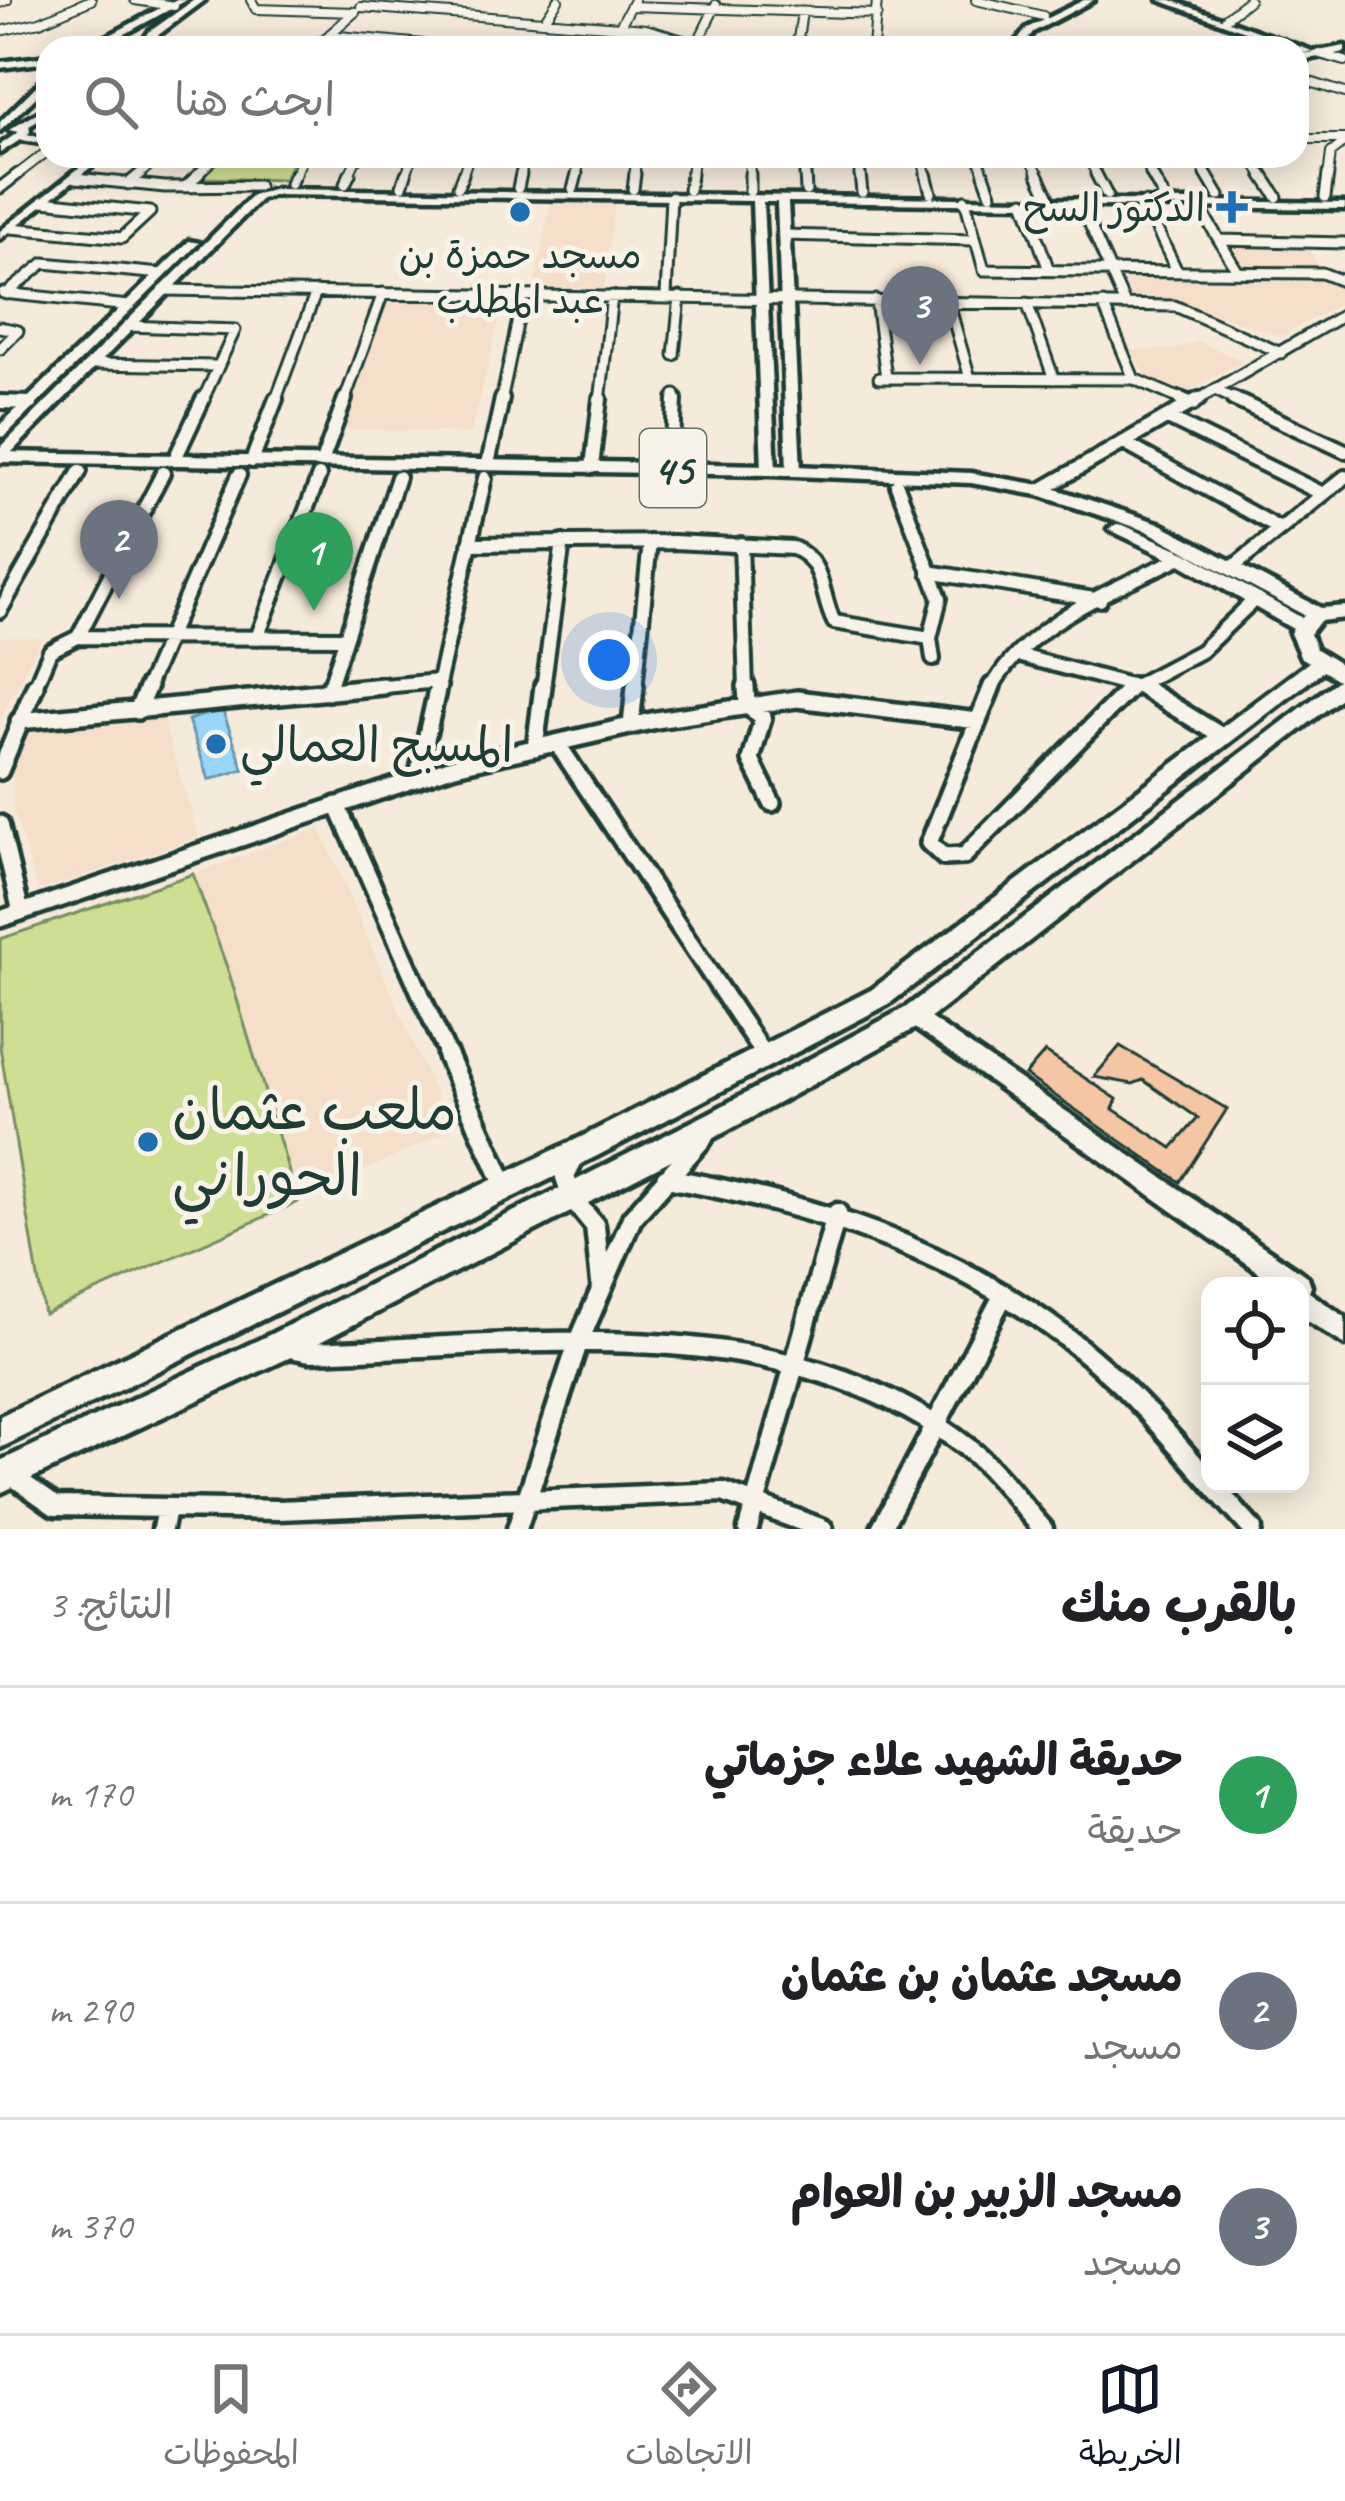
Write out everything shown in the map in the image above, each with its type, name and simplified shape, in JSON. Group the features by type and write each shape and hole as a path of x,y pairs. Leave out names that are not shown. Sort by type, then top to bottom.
{"main road":[{"path":"152,36 200,0"},
{"path":"1015,36 1076,0"},
{"path":"1025,36 1090,0"},
{"path":"1168,0 1268,36"},
{"path":"1168,0 1263,36"},
{"path":"114,36 178,3"},
{"path":"1309,53 1345,46"},
{"path":"0,65 36,62"},
{"path":"0,76 36,81"},
{"path":"2,126 36,90"},
{"path":"0,150 36,120"},
{"path":"0,140 22,131 36,135"},
{"path":"4,230 70,168"},
{"path":"4,230 87,168"},
{"path":"0,433 249,189 258,186 689,190 782,198 1345,203"},
{"path":"0,456 257,197 275,192 671,196 806,191 1324,197 1345,203"},
{"path":"753,194 769,470"},
{"path":"782,198 785,298 805,475"},
{"name":"45","path":"0,456 80,472 169,466"},
{"name":"45","path":"0,470 26,464 971,478 1041,490 1153,527 1232,568 1310,620"},
{"name":"45","path":"321,469 398,477 592,466 747,476 769,470 1028,500 1073,512 1180,556 1256,599 1310,620"},
{"path":"1337,675 1301,640 1310,620 1345,612"},
{"path":"0,1432 588,1147 880,997 1223,737 1337,675"},
{"path":"4,1475 280,1346 718,1122 908,1018 1086,888 1337,675"},
{"path":"908,1018 1267,1277"},
{"path":"908,1018 1287,1277"},
{"path":"1309,1292 1345,1318"},
{"path":"1309,1306 1345,1332"}],"street":[{"path":"0,31 40,22 92,0"},
{"path":"135,0 178,3"},
{"path":"251,0 256,9 271,11 358,10 541,21 671,36"},
{"path":"328,35 369,0"},
{"path":"541,21 554,0"},
{"path":"874,36 877,0"},
{"path":"976,0 1043,16"},
{"path":"1226,18 1249,0"},
{"path":"614,36 633,3 877,14"},
{"path":"701,36 716,4"},
{"path":"798,36 802,12"},
{"path":"328,35 339,36"},
{"path":"1309,53 1345,61"},
{"path":"1309,82 1345,93"},
{"path":"1309,140 1345,142"},
{"path":"1324,197 1331,153 1345,142"},
{"path":"0,188 36,160"},
{"path":"1328,166 1345,170"},
{"path":"128,184 147,168"},
{"path":"185,187 205,168"},
{"path":"290,184 298,168"},
{"path":"345,184 352,168"},
{"path":"401,185 408,168"},
{"path":"458,187 465,168"},
{"path":"518,188 522,168"},
{"path":"573,189 578,168"},
{"path":"633,189 636,168"},
{"path":"689,190 691,168"},
{"path":"750,168 753,194"},
{"path":"804,168 806,191"},
{"path":"859,168 862,192"},
{"path":"924,168 931,194"},
{"path":"982,168 991,194"},
{"path":"1036,168 1048,194"},
{"path":"1093,168 1107,195"},
{"path":"1148,168 1163,195"},
{"path":"1203,168 1219,196"},
{"path":"1258,168 1276,197"},
{"path":"76,178 185,187 258,186"},
{"path":"666,296 671,196"},
{"path":"965,200 984,270 1322,273 1345,282"},
{"path":"1024,201 1049,270"},
{"path":"4,230 122,238 150,212 44,202"},
{"path":"1080,202 1125,304"},
{"path":"1144,203 1178,271"},
{"path":"1197,203 1238,272"},
{"path":"783,236 974,240"},
{"path":"1219,240 1345,243"},
{"path":"3,293 44,263 161,274"},
{"path":"164,290 1175,306 1281,353"},
{"path":"137,711 246,468 316,292"},
{"path":"3,293 129,305"},
{"path":"257,638 382,293"},
{"path":"417,778 523,295"},
{"path":"592,466 612,296"},
{"path":"674,355 680,297"},
{"path":"876,299 882,378 1134,379 1192,404"},
{"path":"948,301 970,379"},
{"path":"1027,303 1054,379"},
{"path":"1102,304 1134,379"},
{"path":"1041,490 1343,317"},
{"path":"78,637 235,330 128,326"},
{"path":"0,328 18,331 0,349"},
{"path":"91,364 218,367"},
{"path":"1215,391 1345,452"},
{"path":"672,468 675,395"},
{"path":"0,402 31,403"},
{"path":"1168,418 1323,494"},
{"path":"1124,443 1280,529"},
{"path":"0,611 80,472"},
{"path":"328,692 398,477"},
{"path":"1232,568 1345,477"},
{"path":"897,485 940,598 930,638 933,659"},
{"path":"535,748 563,542"},
{"path":"469,544 650,542 808,551 816,559 834,622 930,638"},
{"path":"631,725 650,542"},
{"path":"741,544 747,706"},
{"path":"1180,556 1100,600 1017,656 999,677 928,843 944,858 964,856 1135,683 1201,651 1256,599"},
{"path":"929,572 1100,600"},
{"path":"0,771 50,651 59,642 78,637 344,638"},
{"path":"1017,656 1135,683 1223,737"},
{"path":"19,721 439,681"},
{"path":"0,919 417,778 631,725 797,699 979,721"},
{"path":"747,706 763,717 751,760 772,803"},
{"path":"557,742 764,1055"},
{"path":"337,806 506,1186"},
{"path":"0,824 21,912"},
{"path":"517,1529 577,1346 632,1218 718,1122"},
{"path":"588,1147 572,1158 565,1177 572,1198 596,1226 601,1294"},
{"path":"666,1178 754,1192 837,1213 915,1243 1004,1294 1098,1364 1252,1529"},
{"path":"748,1529 837,1213"},
{"path":"881,1529 1004,1294"},
{"path":"280,1346 310,1352 670,1342 794,1363 879,1394 968,1449 1043,1529"},
{"path":"4,1475 55,1506 164,1519 723,1492 823,1529"}],"shaded area":[{"path":"551,202 615,203 604,288 534,287"},
{"path":"1227,243 1306,245 1322,271 1241,269"},
{"path":"1122,275 1318,278 1345,286 1345,301 1282,336 1179,302 1131,298"},
{"path":"387,300 492,300 502,310 471,433 342,429"},
{"path":"1198,341 1242,361 1181,396 1149,381 1131,350 1176,349"},
{"path":"0,637 42,638 0,719"},
{"path":"162,716 199,837 38,891 13,808 13,771 30,726"},
{"path":"320,828 451,1130 298,1202 229,973 193,874"}],"green space":[{"path":"212,168 290,168 284,180 201,178"},
{"name":"ملعب عثمان الحوراني","path":"193,874 229,973 298,1202 44,1314 0,1047 0,939"}],"water":[{"name":"المسبح العمالي","path":"222,709 244,769 209,780 188,720"}],"building":[{"path":"1120,1046 1227,1109 1180,1182 1025,1075 1045,1052 1117,1099 1113,1109 1172,1148 1198,1118 1143,1080 1133,1084 1094,1077"}],"place":[{"name":"الدكتور السح","path":"1232,207"},
{"name":"مسجد حمزة بن عبد المطلب","path":"520,212"},
{"name":"مسجد الزبير بن العوام","path":"920,365"},
{"name":"مسجد عثمان بن عثمان","path":"119,599"},
{"name":"حديقة الشهيد علاء جزماتي","path":"314,611"},
{"name":"المسبح العمالي","path":"216,744"},
{"name":"ملعب عثمان الحوراني","path":"148,1142"}]}
